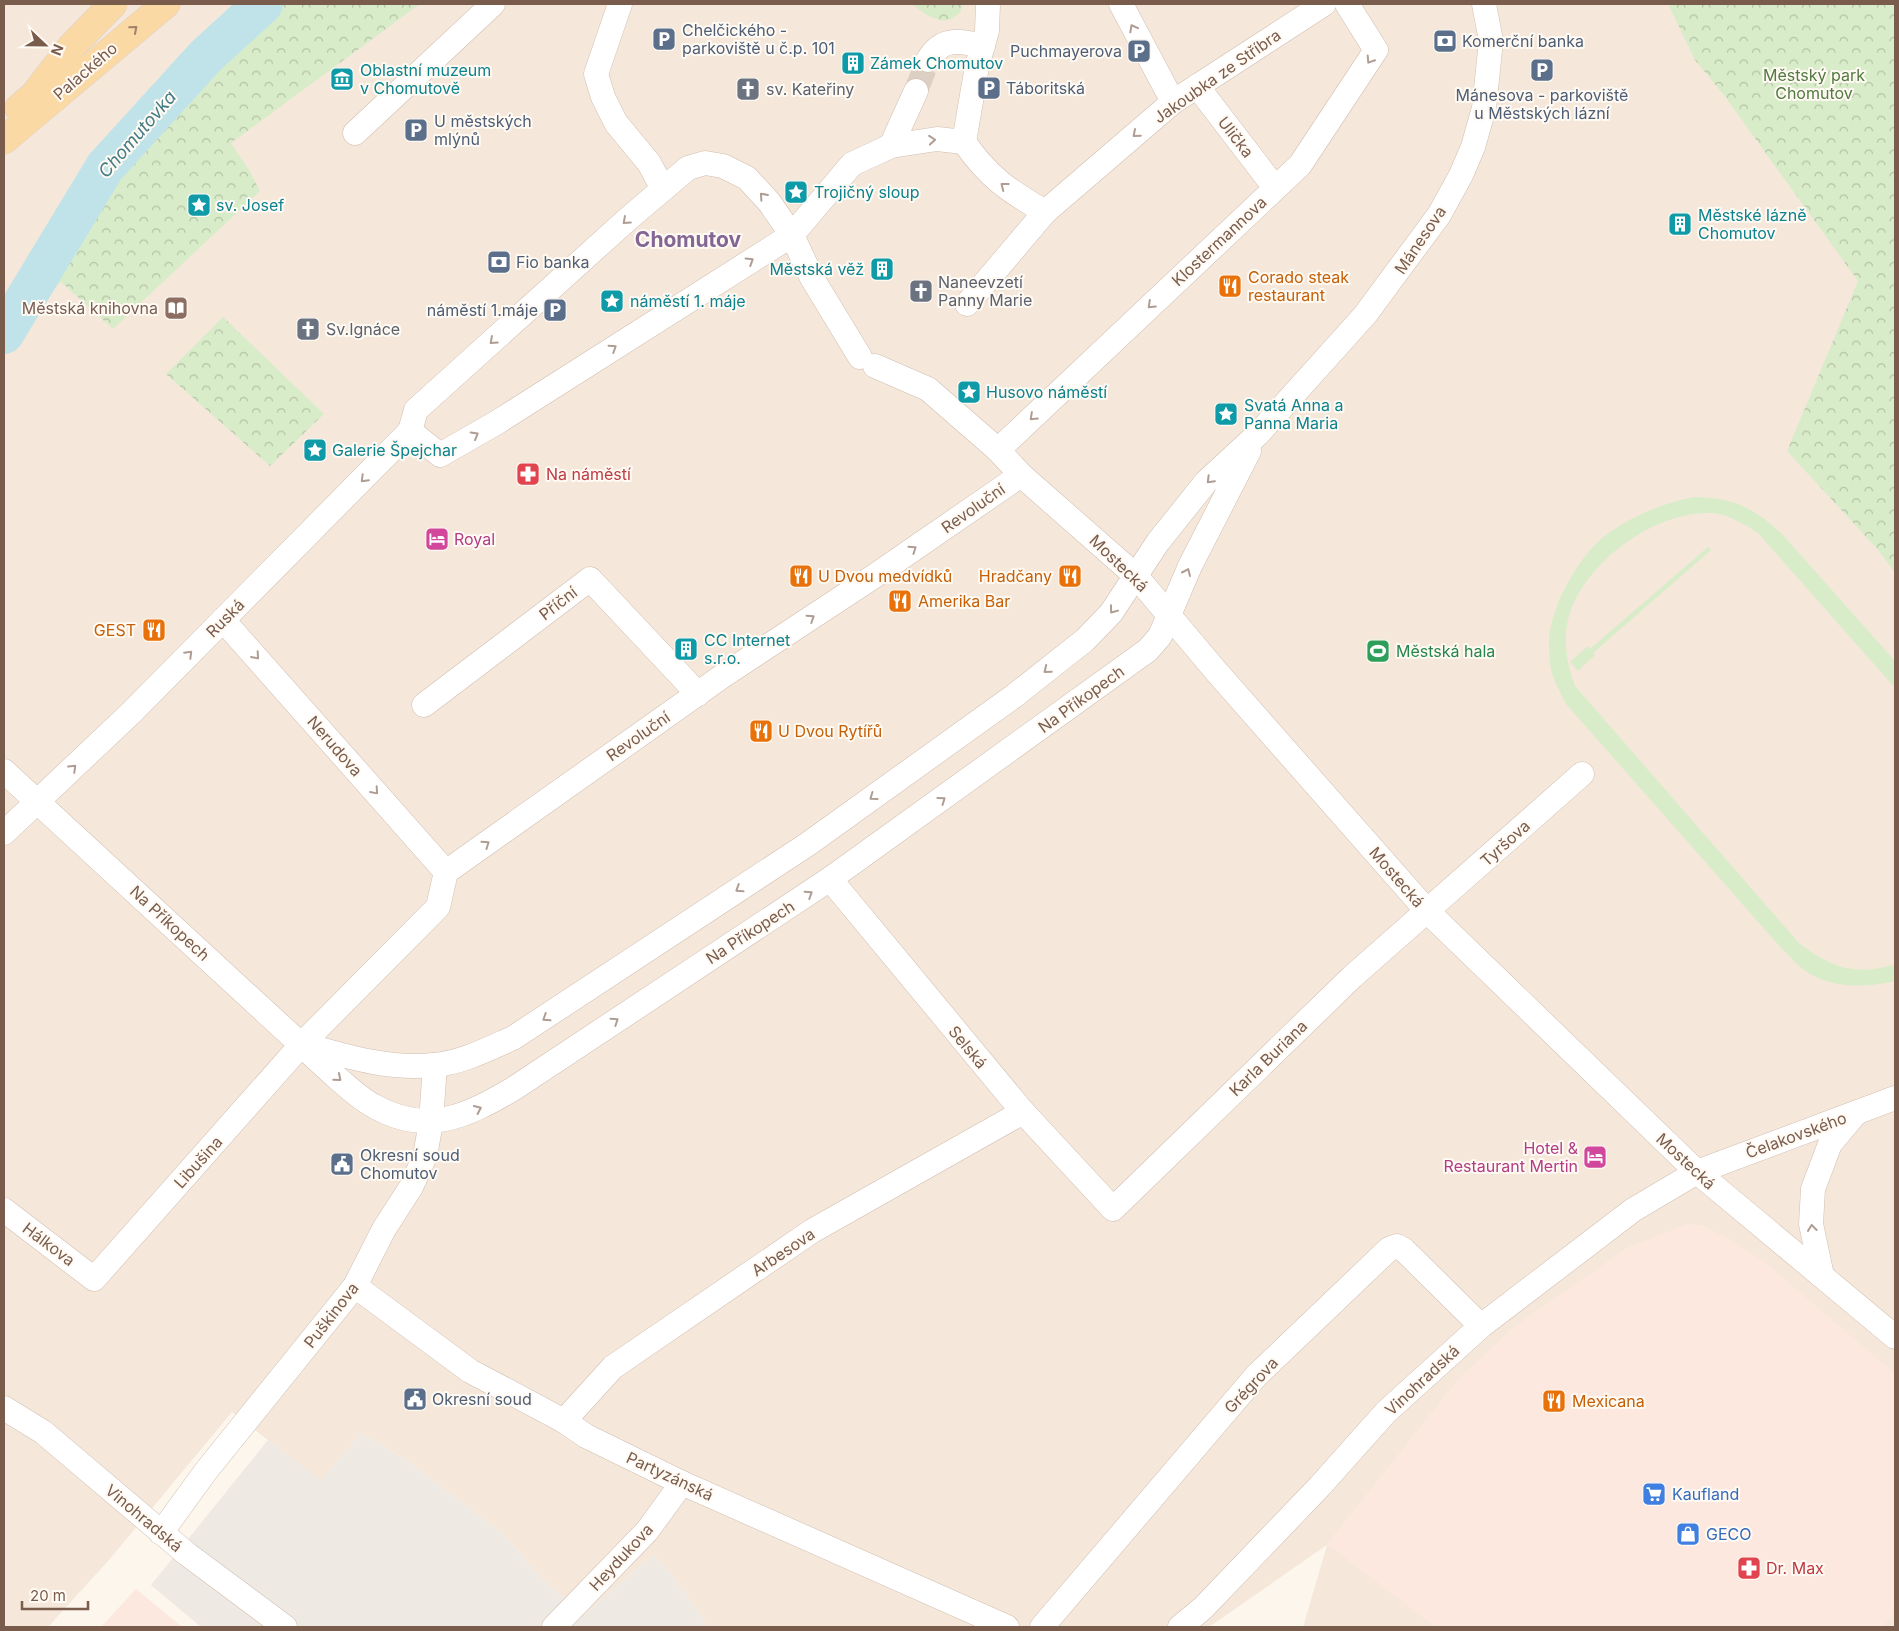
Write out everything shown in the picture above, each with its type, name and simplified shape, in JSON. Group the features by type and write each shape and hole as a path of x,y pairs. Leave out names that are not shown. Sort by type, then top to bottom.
{"main road":[{"name":"Palackého","path":"4,122 34,94 71,47 113,4"},
{"name":"Palackého","path":"4,140 166,4"}],"street":[{"path":"355,133 494,4"},
{"path":"620,4 596,74 603,97 616,123 649,163 664,189"},
{"path":"967,304 1045,212 1004,187 978,162 964,142 987,31 988,4"},
{"path":"1121,4 1173,102"},
{"name":"Jakoubka ze Stříbra","path":"1045,212 1173,102 1324,4"},
{"name":"Klostermannova","path":"998,450 1300,165 1376,50 1347,4"},
{"name":"Mánesova","path":"1136,576 1158,542 1206,482 1258,434 1365,314 1393,280 1439,215 1461,175 1473,147 1484,108 1489,75 1491,41 1484,4"},
{"path":"928,60 934,49 948,42 983,46"},
{"name":"Ulička","path":"1197,86 1275,188"},
{"path":"891,146 916,91"},
{"path":"792,235 769,202 747,178 722,166 705,163 688,168 416,410 410,431 440,455 496,423 792,235 852,164 891,146 937,139 964,142"},
{"name":"Mostecká","path":"792,235 812,278 868,362 928,390 998,450 1021,475 1136,576 1168,616 1428,912 1697,1172 1895,1337"},
{"name":"Ruská","path":"38,802 223,620 410,431"},
{"name":"Mánesova","path":"1168,616 1190,566 1258,434"},
{"name":"Revoluční","path":"446,872 698,694 1021,475"},
{"name":"Na Příkopech","path":"302,1044 383,1064 435,1066 472,1056 513,1038 808,844 1014,696 1085,640 1111,613 1136,576"},
{"name":"Příční","path":"424,704 590,579 698,694"},
{"name":"Na Příkopech","path":"4,770 335,1076 374,1106 392,1114 431,1122 477,1110 513,1089 830,880 1148,650 1160,636 1168,616"},
{"name":"Nerudova","path":"223,620 446,872"},
{"name":"Tyršova","path":"1428,912 1582,774"},
{"path":"4,833 38,802"},
{"path":"302,1044 438,907 446,872"},
{"name":"Selská","path":"830,880 1022,1112 1113,1209"},
{"name":"Karla Buriana","path":"1113,1209 1352,977 1428,912"},
{"name":"Libušina","path":"94,1279 302,1044"},
{"name":"Puškinova","path":"161,1533 206,1471 355,1286 384,1229 412,1187 425,1156 431,1122 435,1066"},
{"name":"Čelakovského","path":"1697,1172 1895,1098"},
{"name":"Arbesova","path":"564,1421 613,1367 812,1231 1022,1112"},
{"path":"1822,1276 1811,1224 1813,1189 1830,1144 1856,1113"},
{"name":"Vinohradská","path":"1180,1627 1203,1608 1320,1486 1386,1412 1481,1326 1633,1210 1697,1172"},
{"name":"Hálkova","path":"4,1210 94,1279"},
{"name":"Grégrova","path":"1042,1627 1256,1376 1389,1249 1397,1246 1404,1250 1481,1326"},
{"name":"Partyzánská","path":"355,1286 470,1372 564,1421 586,1436 682,1483 1007,1627"},
{"name":"Vinohradská","path":"4,1408 43,1432 161,1533 286,1627"},
{"name":"Heydukova","path":"554,1627 647,1531 682,1483"}],"shaded area":[{"path":"4,4 1895,4 1895,1627 1303,1627 1327,1545 1209,1627 708,1627 673,1576 653,1555 584,1615 540,1577 504,1535 403,1458 361,1433 321,1482 232,1412 109,1560 48,1627 4,1627"},
{"path":"1688,1224 1703,1226 1727,1238 1762,1260 1895,1374 1895,1611 1883,1627 1436,1627 1327,1544 1457,1381 1514,1327 1629,1247"},
{"path":"361,1433 403,1458 504,1535 540,1577 584,1615 653,1555 673,1576 708,1627 201,1627 151,1585 268,1440 321,1481"},
{"path":"136,1589 182,1627 101,1627"}],"green space":[{"path":"278,4 420,4 231,143 260,191 113,329 61,282 54,288 45,279 96,194 178,97 239,37"},
{"path":"912,4 962,4 961,11 955,17 949,20 942,20 924,13"},
{"name":"Městský park Chomutov","path":"1668,4 1895,4 1895,573 1879,551 1787,451 1858,281 1723,94 1695,60"},
{"path":"223,317 324,414 270,466 166,374"},
{"path":"1694,497 1721,499 1742,506 1762,517 1782,534 1895,661 1895,688 1757,532 1730,517 1712,513 1688,515 1664,522 1640,534 1617,549 1597,568 1581,589 1571,612 1566,635 1568,661 1575,686 1799,943 1821,958 1844,967 1868,970 1895,964 1895,981 1860,986 1837,984 1825,981 1801,968 1781,948 1566,704 1555,682 1550,660 1550,631 1564,590 1580,563 1600,540 1630,520 1672,502"},
{"path":"1708,547 1711,550 1593,653 1595,655 1578,671 1570,662 1588,646 1590,649"}],"waterway":[{"name":"Chomutovka","path":"4,334 105,167 206,56 263,4"}],"tunnel":[{"path":"916,91 928,60"}],"place":[{"name":"Chelčického - parkoviště u č.p. 101","path":"664,39"},
{"name":"Komerční banka","path":"1445,41"},
{"name":"Puchmayerova","path":"1139,51"},
{"name":"Zámek Chomutov","path":"853,63"},
{"name":"Mánesova - parkoviště u Městských lázní","path":"1542,70"},
{"name":"Oblastní muzeum v Chomutově","path":"342,79"},
{"name":"Táboritská","path":"989,88"},
{"name":"sv. Kateřiny","path":"748,89"},
{"name":"U městských mlýnů","path":"416,130"},
{"name":"Trojičný sloup","path":"796,192"},
{"name":"sv. Josef","path":"199,205"},
{"name":"Městské lázně Chomutov","path":"1680,224"},
{"name":"Fio banka","path":"499,262"},
{"name":"Městská věž","path":"882,269"},
{"name":"Corado steak restaurant","path":"1230,286"},
{"name":"Naneevzetí Panny Marie","path":"921,291"},
{"name":"náměstí 1. máje","path":"612,301"},
{"name":"Městská knihovna","path":"176,308"},
{"name":"náměstí 1.máje","path":"555,310"},
{"name":"Sv.Ignáce","path":"308,329"},
{"name":"Husovo náměstí","path":"969,392"},
{"name":"Svatá Anna a Panna Maria","path":"1226,414"},
{"name":"Galerie Špejchar","path":"315,450"},
{"name":"Na náměstí","path":"528,474"},
{"name":"Royal","path":"437,539"},
{"name":"U Dvou medvídků","path":"801,576"},
{"name":"Hradčany","path":"1070,576"},
{"name":"Amerika Bar","path":"900,601"},
{"name":"GEST","path":"154,630"},
{"name":"CC Internet s.r.o.","path":"686,649"},
{"name":"Městská hala","path":"1378,651"},
{"name":"U Dvou Rytířů","path":"761,731"},
{"name":"Hotel & Restaurant Mertin","path":"1595,1157"},
{"name":"Okresní soud Chomutov","path":"342,1164"},
{"name":"Okresní soud","path":"415,1399"},
{"name":"Mexicana","path":"1554,1401"},
{"name":"Kaufland","path":"1654,1494"},
{"name":"GECO","path":"1688,1534"},
{"name":"Dr. Max","path":"1749,1568"}],"district":[{"name":"Chomutov","path":"688,239"}]}
